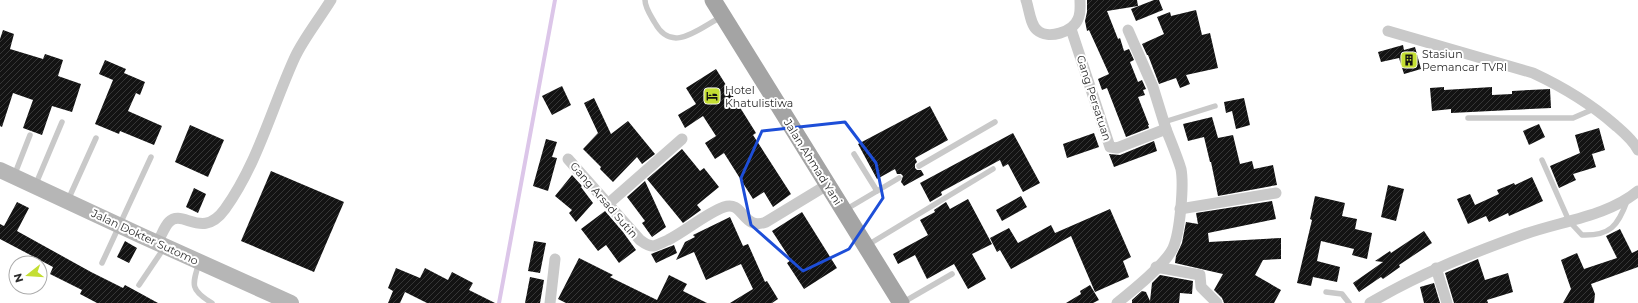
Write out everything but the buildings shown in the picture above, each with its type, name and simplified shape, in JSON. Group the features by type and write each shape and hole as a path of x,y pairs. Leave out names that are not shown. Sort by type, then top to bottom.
{"main road":[{"name":"Jalan Ahmad Yani","path":"713,0 901,303"}],"street":[{"path":"161,245 169,222 174,219 181,218 199,225 208,224 215,220 224,211 239,188 265,134 296,55 332,0"},
{"path":"1026,0 1033,24 1037,30 1046,34 1058,33 1071,29 1079,18 1080,0"},
{"name":"Gang Persatuan","path":"1071,29 1110,147 1117,148 1124,146 1165,126"},
{"path":"1117,303 1156,267 1173,248 1177,232 1182,185 1181,170 1152,87 1128,30"},
{"path":"1388,31 1534,73 1596,108 1628,137 1638,150"},
{"path":"608,204 682,139"},
{"name":"Gang Arsad Sutin","path":"568,159 640,240 647,245 653,246 674,237 726,206 736,208 751,223 755,224 766,222 827,185"},
{"name":"Jalan Dokter Sutomo","path":"7,173 161,245 292,303"},
{"path":"1370,303 1436,268 1526,234 1610,208 1627,200 1638,190"},
{"path":"1180,209 1276,193"},
{"path":"550,303 555,259"},
{"path":"1156,267 1200,275 1201,287 1218,303"},
{"path":"1436,268 1447,303"}],"lane":[{"path":"645,0 648,11 659,31 666,37 674,39 684,37 722,16"},
{"path":"1165,126 1215,106"},
{"path":"1468,118 1573,118 1596,108"},
{"path":"34,186 62,122"},
{"path":"919,166 995,122"},
{"path":"7,173 30,135"},
{"path":"68,202 96,138"},
{"path":"854,154 877,192"},
{"path":"102,263 151,157"},
{"path":"1542,160 1569,221 1582,235 1596,235 1611,230 1621,217 1627,200"},
{"path":"865,247 993,169"},
{"path":"843,211 899,178"},
{"path":"139,285 161,245"},
{"path":"200,262 193,282 200,296 212,303"},
{"path":"901,303 952,274"},
{"path":"1326,292 1342,294 1349,303"}],"highlighted area":[{"path":"845,122 876,163 883,198 849,249 803,271 751,225 741,178 762,131"}],"waterway":[{"path":"499,303 555,0"}],"place":[{"name":"Stasiun Pemancar TVRI","path":"1409,60"},
{"name":"Hotel Khatulistiwa","path":"712,96"}]}
